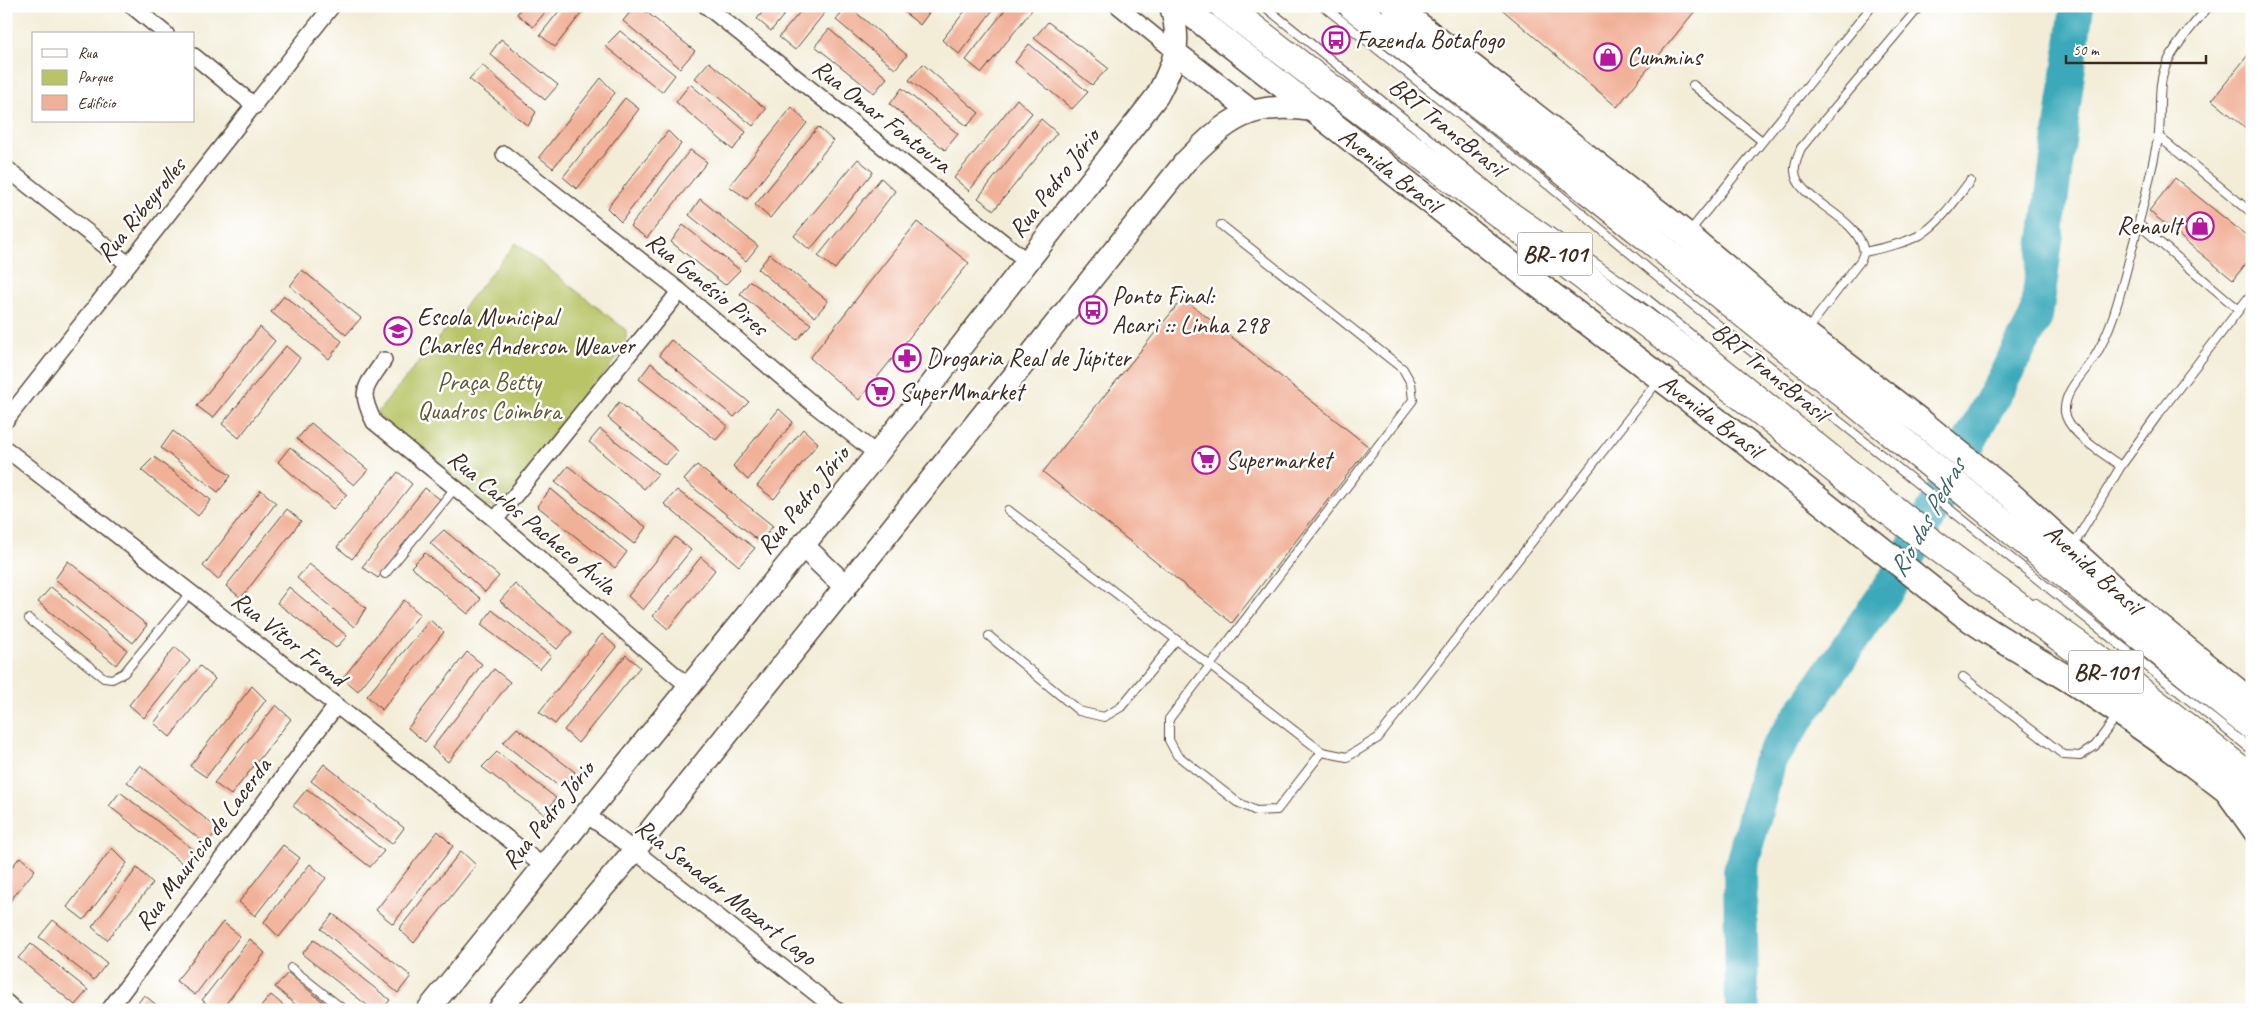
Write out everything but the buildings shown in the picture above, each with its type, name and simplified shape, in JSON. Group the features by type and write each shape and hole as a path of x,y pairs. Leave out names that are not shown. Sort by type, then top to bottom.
{"highway":[{"name":"Avenida Brasil","path":"1224,6 1335,92 1887,501 1958,562 2114,678 2252,785"},
{"name":"Avenida Brasil","path":"1353,6 1570,175 1633,228 1995,514 2122,623 2252,726"}],"main road":[{"name":"Rua Pedro Jório","path":"428,1010 876,454 1157,96 1176,53 1176,29 1171,6"},
{"name":"Avenida Brasil","path":"1181,6 1312,110 1766,458 1936,594 1992,635 2119,712 2252,810"},
{"name":"Avenida Brasil","path":"1394,6 1687,235 1804,333 1926,426 1995,514 2071,550 2132,605 2252,703"},
{"path":"1176,53 1251,110"},
{"path":"499,1010 634,851 1185,162 1222,128 1251,110 1273,106 1312,110"},
{"path":"802,545 846,587"}],"street":[{"path":"132,6 164,32"},
{"name":"Rua Ribeyrolles","path":"6,420 332,6"},
{"name":"Rua Omar Fontoura","path":"706,6 1028,262"},
{"path":"1118,6 1176,53"},
{"path":"195,57 255,106"},
{"name":"Rua Genésio Pires","path":"504,154 680,291 813,404 876,454"},
{"path":"6,168 128,264"},
{"path":"495,520 680,291"},
{"name":"Rua Carlos Pacheco Ávila","path":"384,360 364,390 364,402 374,422 495,520 688,686"},
{"name":"Rua Vítor Frond","path":"6,449 543,866"},
{"name":"Rua Mauricio de Lacerda","path":"109,1010 336,706"},
{"path":"2215,781 2252,834"},
{"name":"Rua Senador Mozart Lago","path":"585,814 838,1010"},
{"path":"6,1002 15,1010"}],"lane":[{"name":"BRT TransBrasil","path":"1264,6 1509,203 1647,299 1887,501 1928,524"},
{"name":"BRT TransBrasil","path":"1324,6 1905,473 1995,514 2130,654 2252,750"},
{"path":"1687,235 1872,6"},
{"path":"1804,333 1861,260 1864,252 1857,234 1847,222 1812,196 1798,182 1794,172 1796,162 1801,148 1920,6"},
{"path":"2121,466 2084,438 2070,424 2065,407 2069,394 2096,354 2113,316 2138,224 2158,136 2160,84 2168,61 2209,6"},
{"path":"1693,85 1762,141"},
{"path":"2158,136 2252,213"},
{"path":"1864,252 1888,246 1921,234 1936,222 1970,181"},
{"path":"2138,224 2238,309"},
{"path":"1221,225 1403,370 1412,383 1412,400 1211,667 1169,719 1169,740 1177,755 1230,796 1256,811 1277,810 1322,752"},
{"path":"2071,550 2121,466 2156,416 2252,293"},
{"path":"1008,510 1322,752 1347,756 1378,738 1661,378"},
{"path":"385,574 455,488"},
{"path":"29,619 104,678 112,679 124,673 190,593"},
{"path":"2030,598 2111,656 2252,766"},
{"path":"988,636 1079,711 1104,717 1121,707 1176,640"},
{"path":"1963,677 2064,755 2080,756 2095,746 2119,712"},
{"path":"291,968 344,1010"}],"green space":[{"name":"Praça Betty Quadros Coimbra","path":"516,243 626,330 626,346 498,509 484,506 385,425 377,413"}],"waterway":[{"name":"Rio das Pedras","path":"1744,1010 1742,1007 1740,871 1770,759 1899,573 2036,317 2077,6"}],"place":[{"name":"Fazenda Botafogo","path":"1336,40"},
{"name":"Cummins","path":"1608,57"},
{"name":"Renault","path":"2200,226"},
{"name":"Ponto Final: Acari :: Linha 298","path":"1093,310"},
{"name":"Escola Municipal Charles Anderson Weaver","path":"398,331"},
{"name":"Drogaria Real de Júpiter","path":"907,358"},
{"name":"SuperMmarket","path":"880,392"},
{"name":"Supermarket","path":"1206,460"}]}
